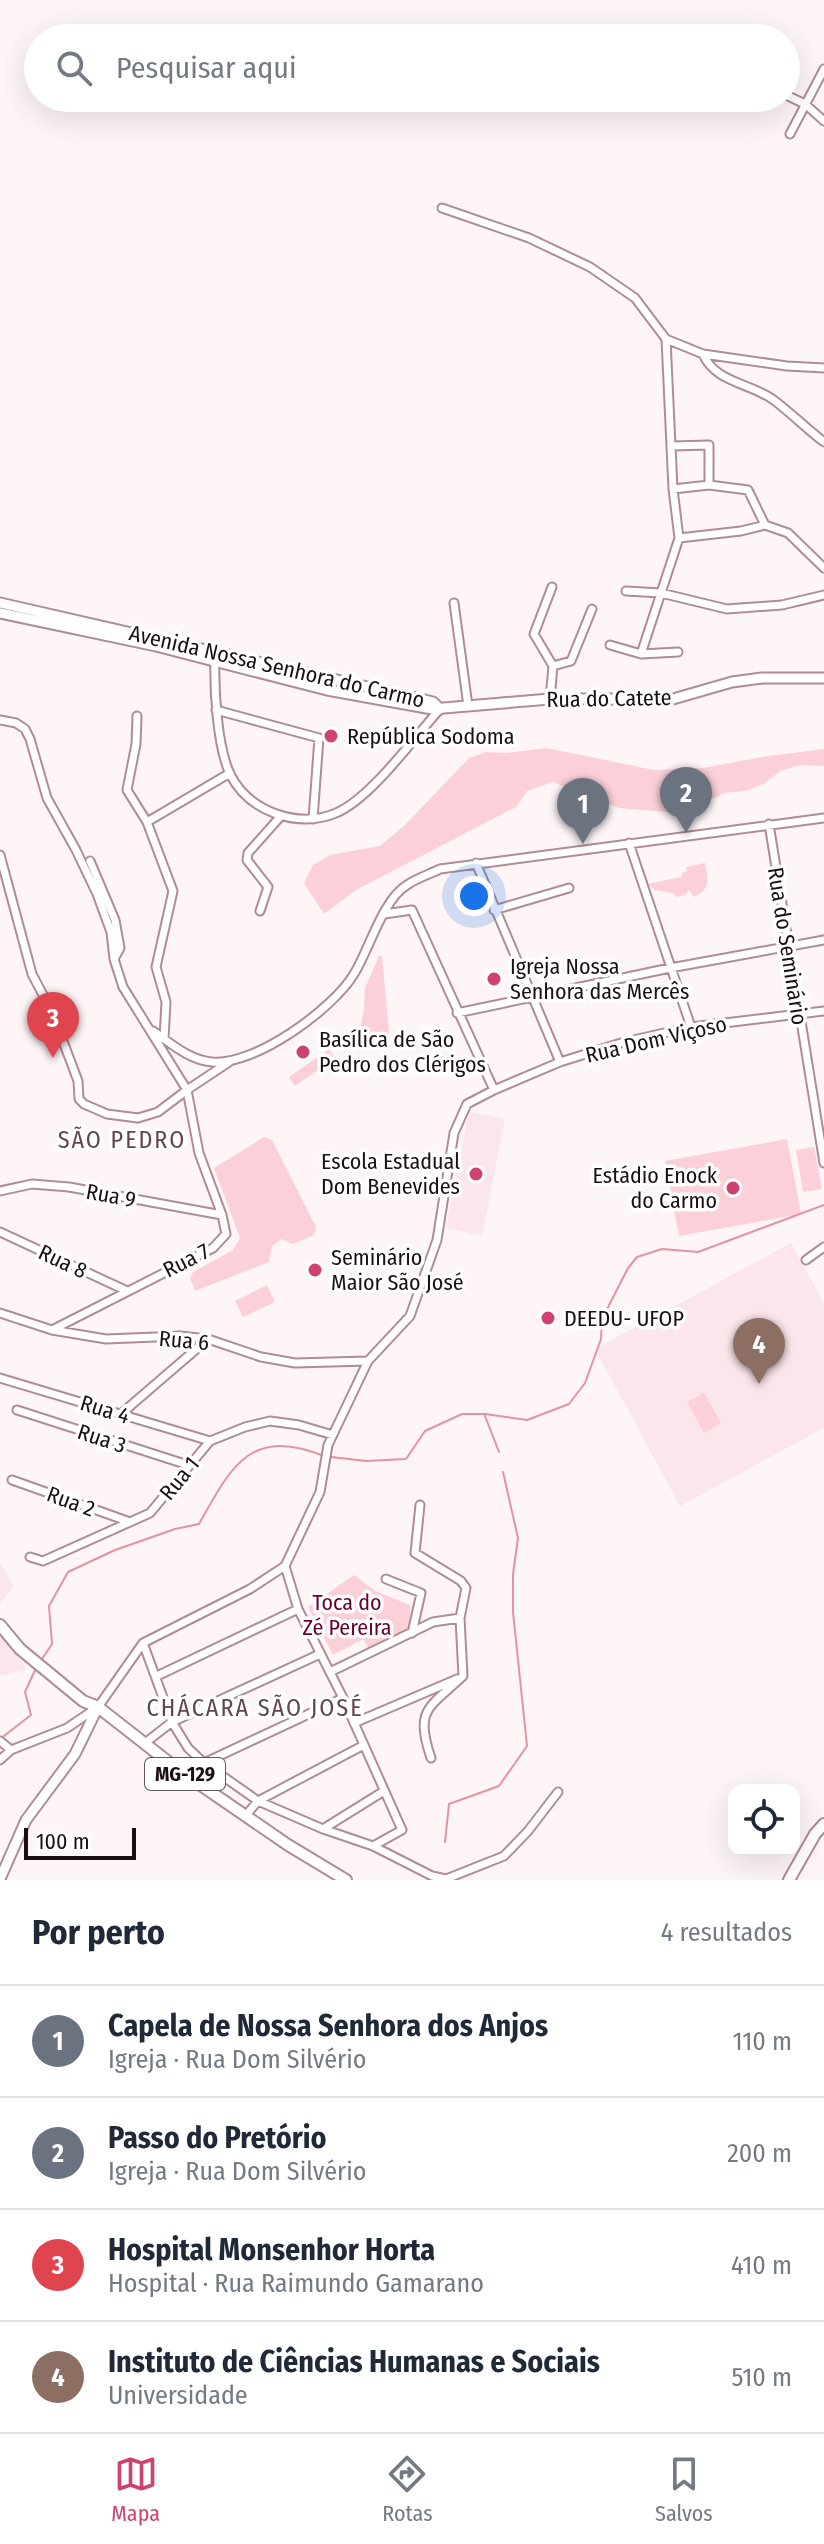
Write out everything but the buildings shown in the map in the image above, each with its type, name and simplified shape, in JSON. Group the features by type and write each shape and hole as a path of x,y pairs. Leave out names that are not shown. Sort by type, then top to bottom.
{"main road":[{"name":"MG-129","path":"0,1625 30,1657 83,1701 98,1707 176,1768 288,1845 346,1880"},
{"path":"789,1880 824,1824"}],"street":[{"path":"790,134 824,69"},
{"path":"800,102 824,121"},
{"path":"442,208 529,238 590,267 635,298 666,339 703,354 824,368"},
{"path":"641,654 679,538 673,489 666,339"},
{"path":"703,354 708,366 773,399 824,442"},
{"path":"671,446 709,445 709,485"},
{"path":"673,489 709,485 748,490 765,525"},
{"path":"679,538 765,525 788,533 824,568"},
{"path":"550,699 553,666 534,634 552,587"},
{"path":"626,591 661,593 727,609 782,605 824,595"},
{"name":"Avenida Nossa Senhora do Carmo","path":"0,603 71,624"},
{"path":"454,603 468,706"},
{"path":"553,666 571,661 592,609"},
{"name":"Avenida Nossa Senhora do Carmo","path":"0,613 156,642 327,690 440,709"},
{"path":"610,645 641,654 678,652"},
{"path":"215,657 216,710 230,773 241,790 280,817 313,819 338,812 367,791 440,709"},
{"name":"Avenida Nossa Senhora do Carmo","path":"215,657 433,702 440,709"},
{"name":"Rua do Catete","path":"440,709 550,699 673,699 732,682 762,678 824,678"},
{"path":"327,690 329,679"},
{"path":"216,710 319,738 313,819"},
{"path":"137,716 136,744 127,790 147,822 173,891 156,967 166,1002 164,1039"},
{"path":"0,720 16,723 25,729 47,798 97,894 111,932 114,959 123,987 187,1090"},
{"path":"147,822 230,773"},
{"path":"260,911 268,887 247,860 248,853 280,817"},
{"path":"148,1028 184,1053 199,1059 231,1061 255,1054 311,1019 353,976 383,914 404,886 440,869 824,818"},
{"name":"Rua do Seminário","path":"769,824 824,1163"},
{"path":"629,843 691,1027"},
{"path":"0,855 32,974 47,1000 78,1081 79,1099 84,1104 107,1114 138,1118 158,1112 231,1061"},
{"path":"90,861 115,920 120,948 114,959"},
{"path":"476,863 560,1062"},
{"path":"494,910 569,888"},
{"path":"383,914 412,910 494,1090"},
{"path":"457,1013 670,968 824,940"},
{"name":"Rua Dom Viçoso","path":"285,1566 320,1492 328,1445 368,1361 410,1316 437,1240 454,1133 467,1104 560,1062 624,1042 691,1027 824,1011"},
{"name":"Rua 7","path":"52,1330 125,1290 213,1248 226,1234 199,1153 187,1090"},
{"name":"Rua 9","path":"0,1191 32,1184 69,1187 222,1215"},
{"name":"Rua 8","path":"0,1232 125,1290"},
{"path":"806,1260 824,1247"},
{"name":"Rua 6","path":"0,1313 52,1330 106,1339 180,1336 208,1339 261,1357 295,1363 368,1361"},
{"path":"122,1413 208,1339"},
{"name":"Rua 4","path":"0,1378 210,1441"},
{"name":"Rua 3","path":"17,1410 188,1465"},
{"name":"Rua 1","path":"30,1557 43,1561 150,1513 210,1441 270,1421 333,1435"},
{"name":"Rua 2","path":"12,1480 130,1522"},
{"path":"420,1505 415,1553 461,1581 466,1588 460,1618 463,1676 425,1712 422,1723 431,1758"},
{"path":"0,1879 26,1820 75,1754 98,1707 143,1643 250,1589 285,1566 298,1609 343,1698 402,1830 373,1846"},
{"path":"386,1579 421,1593 412,1633"},
{"path":"157,1676 298,1609"},
{"path":"330,1672 433,1622 460,1618"},
{"path":"143,1643 172,1722 188,1748 204,1763 258,1801 373,1846 432,1876 446,1879 504,1856 558,1792"},
{"path":"145,1743 172,1722 320,1654"},
{"path":"354,1723 463,1676"},
{"path":"204,1763 343,1698"},
{"path":"0,1760 11,1750 67,1728 98,1707"},
{"path":"0,1741 11,1750"},
{"path":"246,1815 258,1801 362,1746"},
{"path":"323,1829 384,1791"}],"shaded area":[{"name":"Escola Estadual Dom Benevides","path":"469,1112 505,1119 482,1236 446,1228"},
{"path":"791,1243 824,1304 824,1428 680,1506 595,1349"},
{"path":"0,1563 14,1586 0,1603"},
{"path":"0,1634 27,1669 0,1676"}],"green space":[{"path":"547,748 653,770 703,768 824,749 824,766 800,765 780,771 764,784 745,791 725,793 700,804 681,801 668,812 619,808 553,782 527,791 516,807 356,890 324,914 304,883 313,865 330,855 380,846 405,825 469,758 486,752"},
{"path":"705,863 707,883 703,891 694,897 689,890 685,895 676,897 673,893 655,890 647,884 682,877 682,873 687,871 686,867"},
{"path":"379,956 382,956 390,1043 346,1050 359,1035 365,988"},
{"path":"329,1049 335,1058 295,1086 289,1077"},
{"path":"264,1137 272,1140 316,1227 314,1235 293,1244 282,1239 272,1246 269,1262 195,1291 190,1278 193,1272 233,1250 240,1238 214,1168"},
{"name":"Estádio Enock do Carmo","path":"787,1139 801,1214 679,1236 665,1161"},
{"path":"814,1147 822,1189 803,1192 796,1150"},
{"path":"267,1285 275,1302 243,1317 235,1301"},
{"path":"704,1393 721,1423 704,1433 687,1402"},
{"name":"Toca do Zé Pereira","path":"354,1575 375,1591 410,1605 411,1637 372,1654 363,1639 333,1655 308,1607"}],"waterway":[{"path":"331,1457 366,1461 406,1459 425,1431 462,1414 527,1420 569,1404 585,1383 601,1339 602,1319 628,1268 637,1257 662,1249 698,1252 824,1205"},
{"path":"485,1416 499,1452"},
{"path":"42,1659 52,1644 49,1606 68,1572 115,1550 199,1524 233,1470 260,1449 278,1446 299,1448 324,1456"},
{"path":"445,1842 449,1804 499,1786 527,1746 513,1612 513,1574 518,1538 503,1472"},
{"path":"0,1739 31,1715 25,1692 36,1668"}],"place":[{"name":"República Sodoma","path":"331,736"},
{"name":"Passo do Pretório","path":"686,833"},
{"name":"Capela de Nossa Senhora dos Anjos","path":"583,844"},
{"name":"Igreja Nossa Senhora das Mercês","path":"494,979"},
{"name":"Basílica de São Pedro dos Clérigos","path":"303,1052"},
{"name":"Hospital Monsenhor Horta","path":"53,1058"},
{"name":"Escola Estadual Dom Benevides","path":"476,1174"},
{"name":"Estádio Enock do Carmo","path":"733,1188"},
{"name":"Seminário Maior São José","path":"315,1270"},
{"name":"DEEDU- UFOP","path":"548,1318"},
{"name":"Instituto de Ciências Humanas e Sociais","path":"759,1384"}],"district":[{"name":"SÃO PEDRO","path":"122,1140"},
{"name":"CHÁCARA SÃO JOSÉ","path":"255,1708"}]}
